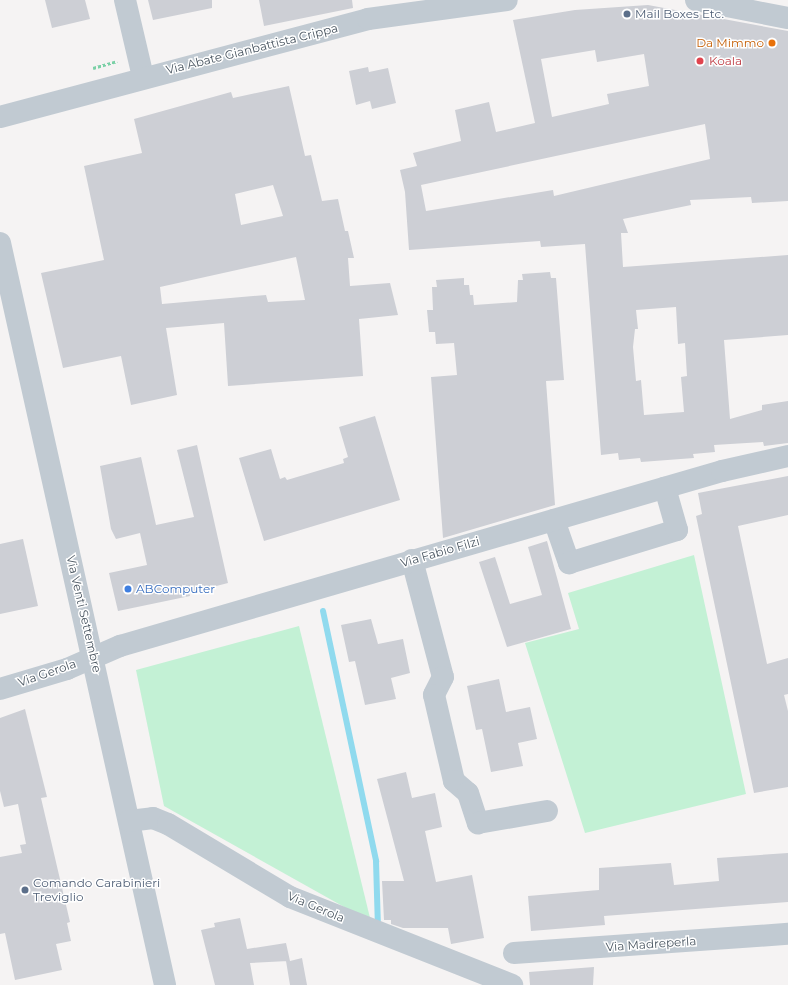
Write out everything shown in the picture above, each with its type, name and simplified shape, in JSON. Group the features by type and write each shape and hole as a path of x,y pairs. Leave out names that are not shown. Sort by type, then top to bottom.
{"street":[{"path":"125,0 143,77"},
{"name":"Via Abate Gianbattista Crippa","path":"0,117 143,77 368,19 507,0"},
{"path":"696,0 788,18"},
{"name":"Via Venti Settembre","path":"0,243 93,655 165,985"},
{"name":"Via Fabio Filzi","path":"93,655 412,560 665,488 788,456"},
{"path":"554,520 569,563 677,530 665,488"},
{"path":"412,560 443,677 434,695 454,781 468,793 478,823 547,811"},
{"name":"Via Gerola","path":"0,689 67,669 93,655"},
{"name":"Via Gerola","path":"129,821 153,818 168,824 290,897 512,985"},
{"name":"Via Madreperla","path":"514,953 788,934"}],"green space":[{"path":"694,555 746,794 585,833 525,643 579,629 568,593"},
{"path":"299,626 371,922 164,806 136,670"}],"building":[{"path":"45,0 85,0 90,19 52,28"},
{"path":"148,0 212,0 212,8 153,20"},
{"path":"259,0 352,0 353,8 264,26"},
{"path":"648,5 788,31 788,201 752,203 751,197 690,200 691,205 623,219 628,233 621,233 623,267 788,255 788,335 724,340 730,419 762,410 762,405 788,401 788,443 764,446 763,442 714,445 715,452 693,454 694,458 641,462 640,458 619,460 618,453 601,455 585,244 541,247 540,241 409,250 405,192 400,170 417,166 413,153 461,141 455,110 489,102 496,132 535,123 513,20 575,10","holes":["595,50 597,62 644,54 649,86 607,94 609,104 552,117 541,59","705,124 710,159 554,196 553,190 426,211 421,185","676,307 678,344 685,343 687,376 681,377 684,412 644,415 641,380 636,381 633,347 635,329 638,329 636,310"]},
{"path":"368,67 369,72 388,68 396,103 372,109 370,101 356,105 349,71"},
{"path":"289,86 305,156 311,155 322,201 338,199 345,231 348,231 354,258 348,258 350,286 390,283 398,315 359,319 363,376 228,386 224,323 166,328 177,395 131,405 121,356 63,368 41,273 104,260 84,166 142,153 134,119 231,92 233,98","holes":["273,185 283,216 241,225 235,194","296,257 305,300 268,302 266,295 162,304 160,287"]},
{"path":"550,272 551,278 556,278 564,380 546,381 555,505 443,538 431,377 457,375 454,343 436,344 435,332 429,332 427,310 433,310 432,287 437,287 436,280 464,278 464,285 469,285 470,295 473,295 474,305 517,302 518,280 523,280 522,274"},
{"path":"375,416 400,500 264,541 239,458 271,449 280,479 285,477 287,480 344,463 343,459 348,457 339,427"},
{"path":"197,445 228,583 189,593 190,596 118,611 109,573 147,565 140,533 116,539 111,529 100,466 141,457 156,525 194,517 177,450"},
{"path":"788,476 788,515 738,526 767,664 788,658 788,694 784,695 788,711 788,787 754,793 696,516 702,514 698,493"},
{"path":"23,539 38,606 0,614 0,544"},
{"path":"547,541 571,629 507,647 479,562 495,557 510,604 542,595 528,547"},
{"path":"371,619 378,644 403,639 410,673 391,678 396,699 365,705 355,661 349,662 341,625"},
{"path":"499,679 506,712 530,707 537,739 518,743 523,766 491,772 482,729 476,730 467,686"},
{"path":"25,709 47,797 41,798 70,922 67,923 71,941 56,944 62,970 15,980 5,933 0,934 0,857 22,853 20,845 26,844 18,804 4,807 0,791 0,718"},
{"path":"406,772 412,798 435,793 442,827 425,831 436,882 472,875 484,938 451,944 448,928 403,928 391,924 391,920 384,920 382,881 404,881 377,779"},
{"path":"788,853 788,902 604,916 605,925 531,931 528,896 599,890 599,868 671,863 674,885 719,881 717,858"},
{"path":"240,918 247,949 286,943 290,961 302,958 307,985 290,985 286,961 250,963 254,985 215,985 201,930 215,927 214,923"},
{"path":"594,967 593,985 530,985 529,972"}],"waterway":[{"path":"323,611 376,861 378,927"}],"place":[{"name":"Mail Boxes Etc.","path":"627,14"},
{"name":"Da Mimmo","path":"772,43"},
{"name":"Koala","path":"700,61"},
{"name":"ABComputer","path":"128,589"},
{"name":"Comando Carabinieri Treviglio","path":"25,890"}]}
